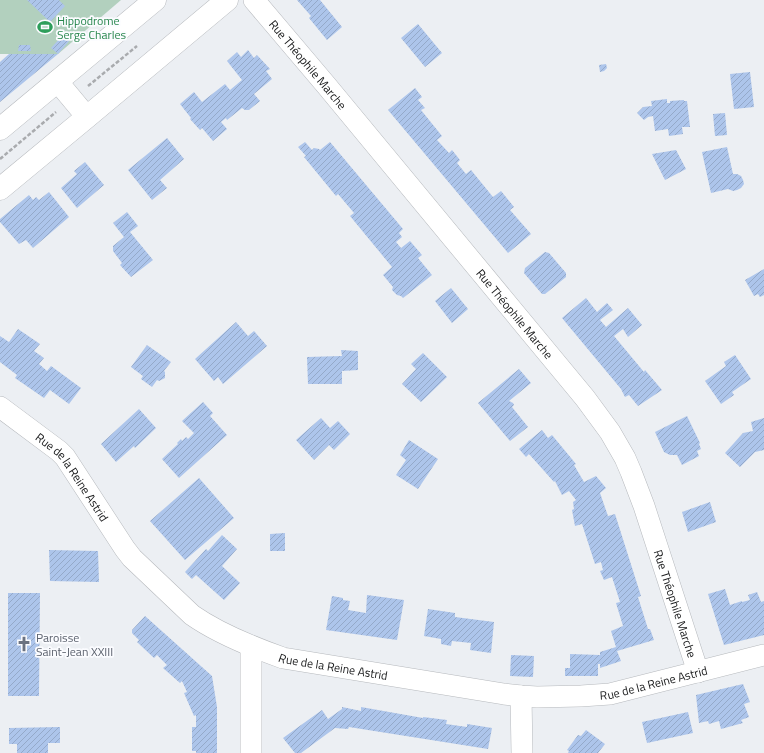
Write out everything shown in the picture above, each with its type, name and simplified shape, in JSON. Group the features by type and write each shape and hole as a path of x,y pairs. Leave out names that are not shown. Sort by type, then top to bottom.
{"main road":[{"path":"0,129 155,0"},
{"path":"0,189 227,0"}],"street":[{"name":"Rue Théophile Marche","path":"254,0 326,85 608,428 625,458 638,489 698,672"},
{"path":"57,81 87,117"},
{"name":"Rue de la Reine Astrid","path":"0,407 59,451 132,558 192,615 211,627 251,646 283,658 521,696 581,696 610,694 764,655"},
{"path":"251,646 251,753"},
{"path":"521,696 522,753"}],"path":[{"path":"0,159 137,45"}],"green space":[{"name":"Hippodrome Serge Charles","path":"0,0 121,0 58,54 0,54"}],"building":[{"path":"27,0 59,0 65,6 50,22"},
{"path":"297,0 320,0 342,27 327,40 309,18 311,16"},
{"path":"418,24 442,53 425,67 401,38"},
{"path":"64,34 70,40 58,54 51,48"},
{"path":"19,45 30,45 31,51 18,51"},
{"path":"248,50 254,58 257,55 270,69 266,71 272,79 254,94 260,101 249,110 242,108 227,120 226,118 221,122 227,129 213,141 202,128 200,130 190,119 191,118 180,104 194,92 202,102 225,84 230,90 242,80 227,61 237,52 241,57"},
{"path":"9,54 58,54 0,102 0,62"},
{"path":"606,64 607,68 600,72 599,65"},
{"path":"750,72 754,107 734,109 730,74"},
{"path":"415,88 422,97 418,100 425,108 421,110 442,136 437,140 449,153 452,150 460,160 457,163 466,174 471,170 493,197 501,191 514,207 510,210 531,234 508,253 388,110"},
{"path":"667,99 667,103 670,103 670,101 687,101 690,127 682,127 683,134 669,136 668,129 655,131 653,116 644,120 637,113 643,107 652,106 651,101"},
{"path":"725,113 727,135 715,136 713,114"},
{"path":"167,138 184,159 160,180 167,188 152,200 128,170"},
{"path":"305,142 312,150 314,148 320,150 330,142 403,229 399,233 402,237 396,242 401,248 410,241 422,255 418,258 432,275 403,298 392,290 393,287 383,275 392,267 350,216 354,213 338,194 336,196 304,157 306,156 298,147"},
{"path":"727,147 733,174 741,176 744,184 737,190 733,191 728,189 711,193 702,152"},
{"path":"676,150 686,169 665,180 652,154"},
{"path":"85,162 104,185 77,208 61,188 77,174 74,171"},
{"path":"49,192 69,217 33,248 26,240 19,244 0,222 0,219 29,195 33,200 36,197 39,200"},
{"path":"127,212 138,226 130,232 153,260 131,277 120,265 122,263 113,251 113,246 124,237 113,223"},
{"path":"545,252 549,253 566,273 566,277 545,294 542,294 524,273 525,268"},
{"path":"764,269 764,295 760,297 758,294 754,296 745,280"},
{"path":"451,288 468,309 452,323 435,301"},
{"path":"586,298 597,312 607,303 613,310 600,320 606,327 628,308 642,325 628,337 623,329 614,336 644,372 645,370 662,390 638,406 629,395 625,397 621,389 562,318"},
{"path":"236,322 248,336 254,331 267,346 223,384 218,377 214,381 195,359"},
{"path":"18,329 40,344 34,351 44,358 39,364 47,371 51,366 81,388 69,404 50,390 44,398 15,378 17,375 0,362 0,336 9,342"},
{"path":"147,345 171,362 164,371 165,378 159,381 157,380 152,387 141,379 143,376 131,367"},
{"path":"341,350 358,351 358,370 342,371 342,384 308,384 307,357 342,356"},
{"path":"423,353 447,377 421,402 402,384 416,369 411,364"},
{"path":"735,355 751,379 732,392 734,395 721,404 705,381 726,366 724,362"},
{"path":"519,369 531,383 509,401 513,403 514,405 512,407 528,427 510,441 478,403"},
{"path":"203,402 213,413 210,416 227,435 179,478 162,459 178,444 177,443 181,439 182,441 186,437 188,439 194,433 182,421"},
{"path":"139,409 156,428 135,448 134,446 116,462 101,444"},
{"path":"687,416 700,443 701,449 697,451 699,456 682,465 677,455 670,455 664,452 655,432"},
{"path":"321,418 330,428 338,421 350,434 334,450 329,445 314,460 296,440"},
{"path":"764,418 764,450 755,452 740,467 725,453 743,433 753,431 751,422"},
{"path":"542,430 548,438 552,435 576,464 574,465 584,482 596,476 606,488 600,493 608,516 615,514 641,596 638,597 648,629 650,629 654,640 617,651 621,661 600,668 600,664 598,664 598,676 565,676 565,668 570,668 570,654 600,655 600,652 616,647 611,631 623,626 616,603 620,602 612,577 604,580 600,571 603,570 601,562 595,564 582,524 575,526 572,510 574,509 573,502 576,500 569,491 562,495 555,481 554,482 529,454 526,457 519,449"},
{"path":"409,440 438,459 418,489 396,475 406,460 400,455"},
{"path":"199,478 234,518 185,560 150,521"},
{"path":"710,502 716,522 688,532 682,512"},
{"path":"285,533 285,551 270,551 270,534"},
{"path":"222,535 237,549 222,566 240,583 224,600 196,575 192,579 185,572 206,549 208,551"},
{"path":"49,550 98,551 99,582 50,581"},
{"path":"725,589 730,605 750,600 748,595 757,592 761,602 764,601 764,635 724,645 708,594"},
{"name":"Paroisse Saint-Jean XXIII","path":"8,593 40,593 39,696 8,696"},
{"path":"367,595 404,600 397,640 326,630 332,596 350,601 348,610 366,613"},
{"path":"428,609 455,613 455,617 494,622 491,653 470,650 471,643 452,641 451,646 441,644 441,639 424,636"},
{"path":"145,616 212,676 217,707 217,753 196,753 196,751 192,751 192,727 196,727 196,715 194,716 184,693 187,692 182,681 180,683 163,668 167,665 157,655 154,658 137,642 139,640 132,633 132,630"},
{"path":"511,655 534,656 533,677 510,676"},
{"path":"743,684 750,702 744,704 749,717 741,720 743,723 721,729 719,721 709,724 708,721 699,723 696,695"},
{"path":"342,707 361,711 361,707 423,718 447,720 446,724 467,727 467,724 492,728 488,749 349,727 348,729 335,728 301,753 295,753 283,738 322,710 328,719 342,709"},
{"path":"688,712 693,733 647,743 642,722"},
{"path":"60,727 60,743 48,743 48,753 17,753 17,744 9,744 9,728"},
{"path":"586,730 605,744 598,753 568,753 569,751 567,750 578,735 581,736"}],"place":[{"name":"Hippodrome Serge Charles","path":"45,27"},
{"name":"Paroisse Saint-Jean XXIII","path":"24,644"}]}
